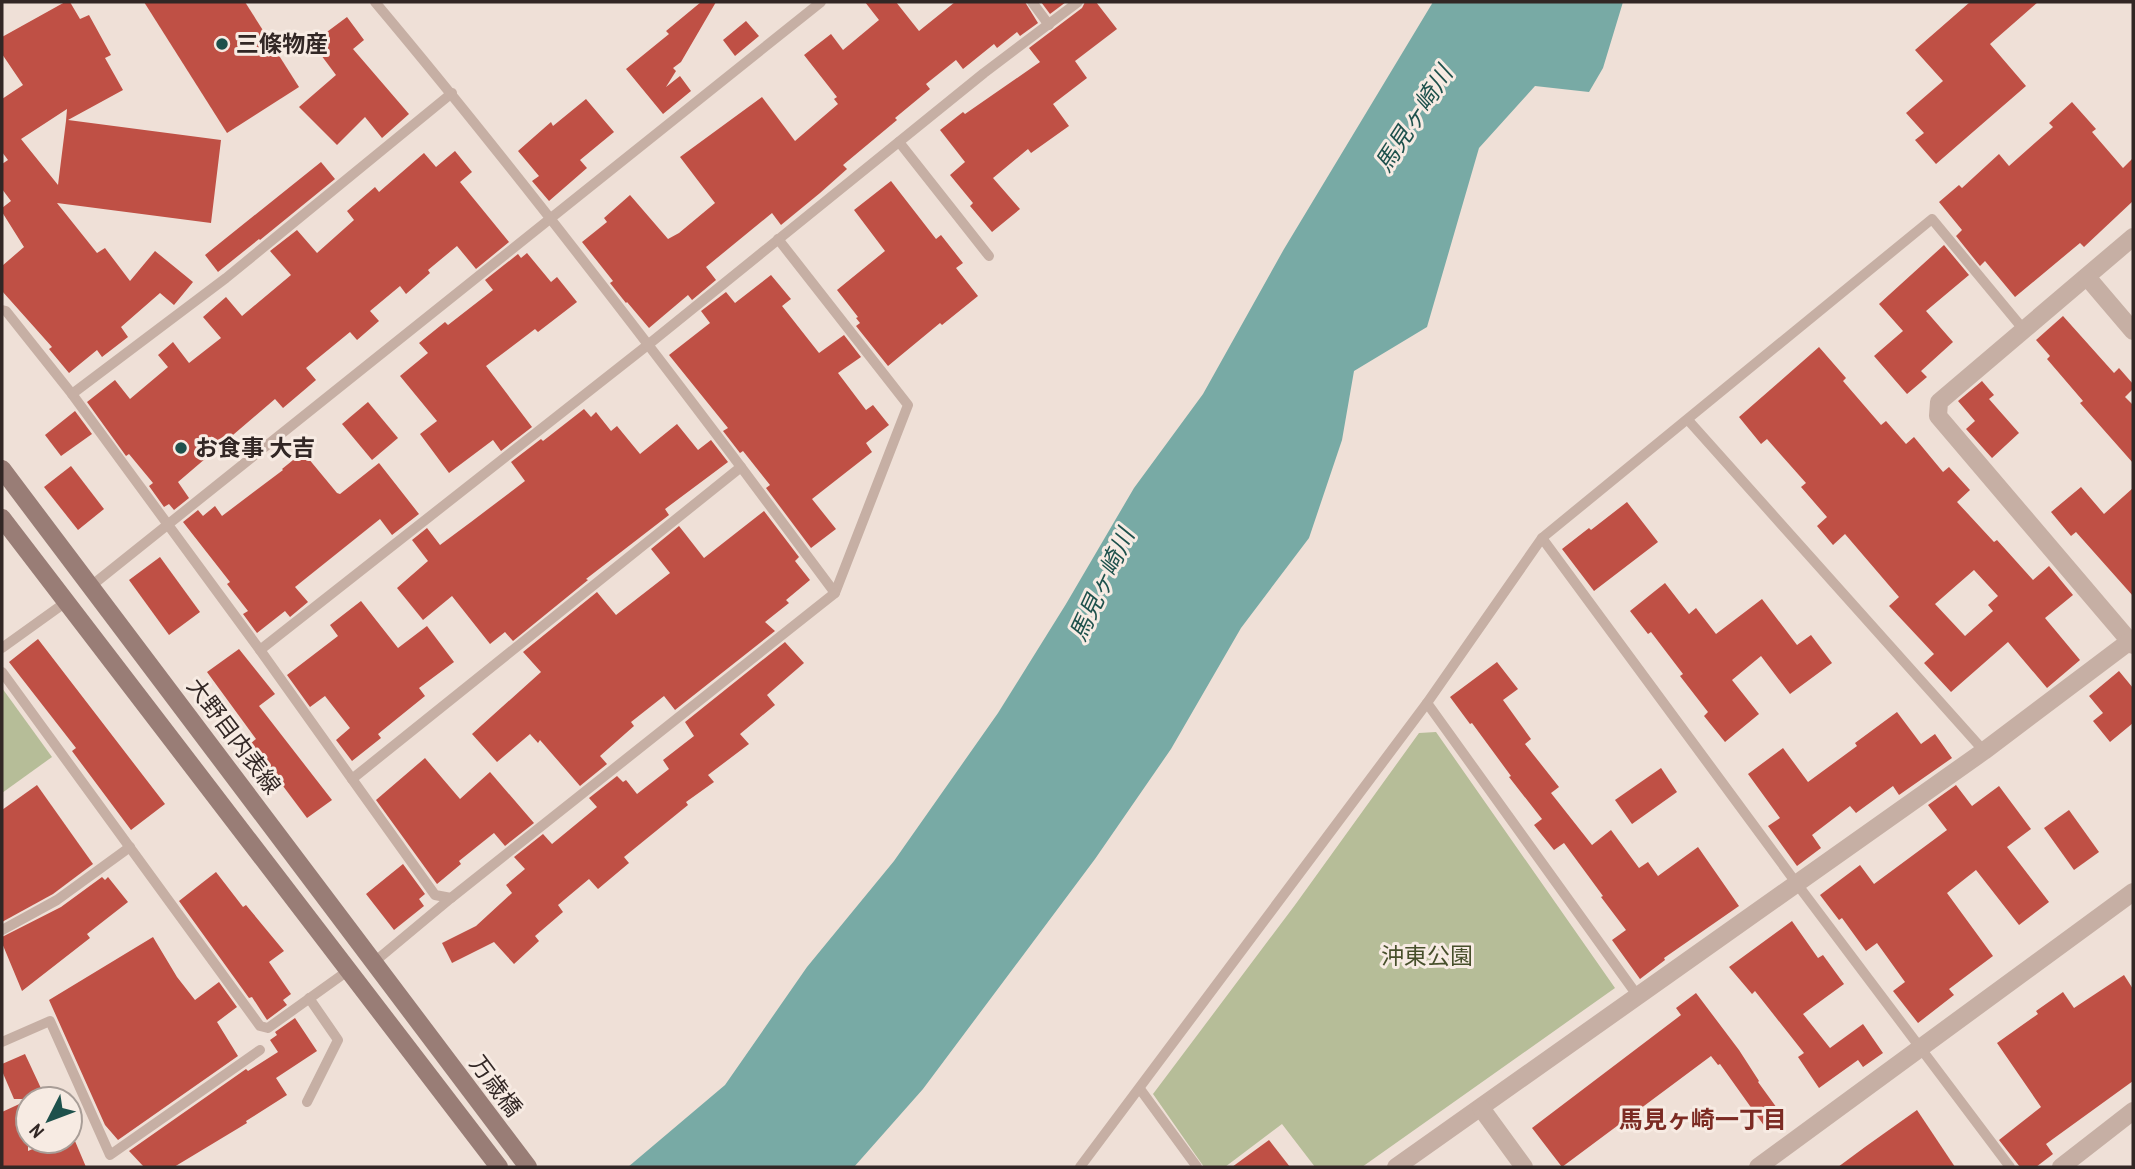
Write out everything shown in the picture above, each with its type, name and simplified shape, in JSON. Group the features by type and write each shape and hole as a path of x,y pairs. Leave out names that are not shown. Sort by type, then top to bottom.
{"main road":[{"name":"大野目内表線","path":"2,469 426,1034"},
{"path":"2,518 348,970"},
{"name":"万歳橋","path":"348,970 499,1167"},
{"name":"万歳橋","path":"426,1034 528,1167"}],"street":[{"path":"1395,1167 1797,884 2132,643 1938,416 1938,402 2133,237"},
{"path":"2087,277 2133,331"},
{"path":"1767,1165 1921,1047 2133,892"},
{"path":"1481,1108 1524,1167"},
{"path":"2061,1167 2133,1111"}],"lane":[{"path":"375,2 452,93 649,344 835,593"},
{"path":"1032,2 1049,24"},
{"path":"260,650 649,344 984,73 1078,2"},
{"path":"91,586 551,219 815,4"},
{"path":"72,394 226,278 452,93"},
{"path":"899,142 989,256"},
{"path":"1080,1167 1427,703 1542,538 1932,219 2024,330"},
{"path":"373,963 835,593 908,405 778,239"},
{"path":"2,310 6,311 72,394 435,895 451,898"},
{"path":"1688,420 1984,751"},
{"path":"352,779 741,467"},
{"path":"1542,538 2010,1167"},
{"path":"2,648 66,602"},
{"path":"2,672 260,1026 268,1028 348,970"},
{"path":"1427,703 1637,995"},
{"path":"2,930 57,900 130,847"},
{"path":"307,1102 338,1040 309,998"},
{"path":"2,1042 50,1021 110,1155 260,1050"},
{"path":"1140,1089 1197,1167"}],"green space":[{"path":"2,688 52,757 2,793"},
{"name":"沖東公園","path":"1436,732 1615,988 1362,1167 1315,1167 1282,1124 1225,1167 1204,1167 1153,1094 1295,905 1419,733"}],"water":[{"name":"馬見ヶ崎川","path":"1433,2 1623,2 1603,68 1589,92 1535,86 1479,148 1427,327 1354,371 1342,440 1309,538 1241,628 1171,749 1095,859 923,1089 854,1167 628,1167 725,1085 807,967 894,861 998,713 1134,488 1203,394 1284,249"}],"building":[{"path":"65,2 70,2 80,19 89,15 111,55 105,58 123,90 68,120 221,140 211,223 57,203 97,253 105,248 130,281 155,251 193,282 174,305 160,293 121,327 128,337 102,357 97,350 69,373 49,349 52,347 2,291 2,266 24,247 2,212 2,208 11,201 2,189 2,164 8,160 2,152 2,99 23,85 2,54 2,37","holes":["67,109 58,185 21,139"]},
{"name":"三條物産","path":"144,2 245,2 299,87 227,133"},
{"path":"701,2 716,2 681,62 673,68 676,71 666,87 680,76 691,91 663,114 626,69 669,34 666,31"},
{"path":"865,2 896,2 919,31 955,2 1025,2 1038,23 1020,36 1017,32 997,48 994,44 963,69 956,60 926,84 930,89 895,118 897,120 843,165 847,169 820,193 781,225 772,213 706,267 716,280 692,300 688,295 649,328 610,283 613,281 582,242 607,222 604,218 630,195 668,239 679,233 715,203 680,157 762,97 795,141 838,104 834,99 837,97 804,55 831,34 843,50 879,20"},
{"path":"1041,2 1066,2 1050,14"},
{"path":"1085,2 1096,2 1117,29 1075,61 1087,78 1053,104 1069,126 1031,153 1028,149 993,178 1020,209 992,232 970,206 973,203 950,175 965,162 940,130 1040,62 1029,48 1082,8"},
{"path":"1970,2 2038,2 1990,44 2026,86 1936,164 1915,140 1924,133 1906,113 1943,81 1915,50"},
{"path":"347,17 364,40 353,49 409,114 382,138 365,117 337,145 299,107 336,75 312,43"},
{"path":"746,21 759,36 735,56 723,40"},
{"path":"586,99 614,132 580,160 587,168 549,201 532,181 539,176 518,151 551,122 553,126"},
{"path":"2072,102 2096,129 2092,132 2123,168 2133,158 2133,201 2084,247 2080,243 2015,297 1985,261 1980,266 1956,236 1962,230 1939,202 1959,185 1962,188 1999,154 2009,166 2053,127 2049,123"},
{"path":"455,151 472,172 460,182 509,242 476,269 457,246 428,270 430,273 406,294 400,286 370,311 379,321 357,340 350,332 306,368 316,380 283,408 275,399 178,482 189,498 174,510 169,504 164,507 149,486 153,483 129,454 126,456 87,402 115,380 130,399 168,367 158,355 173,342 189,363 221,338 203,317 226,297 242,316 291,275 270,251 297,230 317,253 354,220 347,211 375,187 379,192 424,153 436,167"},
{"path":"321,162 335,179 218,272 205,255"},
{"path":"891,181 936,239 941,235 963,263 956,268 978,296 888,366 856,326 860,323 856,318 858,317 837,290 885,251 854,210"},
{"path":"1944,245 1969,275 1926,311 1953,342 1921,371 1927,377 1907,394 1874,356 1903,331 1879,304"},
{"path":"527,253 551,282 557,277 577,302 538,332 535,329 486,366 532,427 501,451 493,440 449,473 420,434 437,421 400,376 428,353 419,343 445,322 448,325 493,290 485,280 518,254 521,258"},
{"path":"771,275 791,299 782,306 819,353 844,335 861,357 838,373 866,410 873,405 889,425 866,443 872,452 812,499 836,529 811,548 766,488 770,485 743,451 740,453 723,431 728,428 669,355 710,323 701,311 726,292 735,303"},
{"path":"2063,316 2114,373 2119,368 2133,384 2133,389 2125,397 2133,405 2133,463 2080,403 2083,401 2047,359 2050,356 2036,340"},
{"path":"1819,347 1846,378 1843,381 1881,425 1886,421 1906,444 1914,437 1943,472 1949,467 1970,490 1957,502 1994,542 1997,540 2033,580 2049,566 2073,595 2045,618 2080,660 2047,688 2008,642 1951,692 1924,663 1934,654 1889,606 1899,597 1845,534 1833,545 1817,526 1827,517 1801,487 1806,483 1767,439 1761,444 1739,417","holes":["1974,570 1998,596 1988,605 1993,611 1965,636 1935,604"]},
{"path":"1982,381 1994,395 1989,399 2019,433 1992,458 1966,429 1975,421 1958,401"},
{"path":"368,402 398,438 372,460 342,424"},
{"path":"584,409 591,417 596,412 611,431 617,426 640,454 677,424 698,450 711,440 728,462 665,509 669,515 586,579 588,580 513,641 505,632 490,644 452,596 423,620 397,588 428,561 412,540 427,528 440,545 525,481 511,462"},
{"path":"75,411 92,434 61,456 45,435"},
{"path":"303,452 340,494 379,463 419,514 392,535 380,519 295,587 308,602 290,617 285,611 257,633 243,614 248,611 227,584 230,582 183,522 198,510 203,516 215,506 222,516"},
{"path":"71,466 104,509 78,530 44,487"},
{"path":"2081,487 2104,514 2133,488 2133,596 2076,532 2071,536 2051,512"},
{"path":"1627,502 1658,542 1594,591 1562,549"},
{"path":"764,511 799,557 795,561 810,580 786,600 789,603 765,622 775,631 675,710 664,696 631,722 634,726 600,756 607,764 580,786 540,740 538,743 530,734 497,762 472,734 541,672 523,652 597,592 616,615 670,573 651,549 679,526 704,558"},
{"path":"160,557 200,612 169,635 129,580"},
{"path":"1665,583 1689,614 1696,608 1716,634 1762,599 1797,645 1811,635 1832,663 1790,694 1761,656 1732,680 1759,714 1725,742 1704,716 1708,712 1680,676 1683,674 1651,632 1648,634 1630,611"},
{"path":"361,601 398,648 427,626 454,662 419,688 425,696 378,734 381,738 352,761 336,740 350,728 325,696 310,707 287,675 338,636 330,625"},
{"path":"38,639 165,804 131,830 72,751 76,748 9,662"},
{"path":"785,642 804,663 767,695 775,705 740,734 749,744 708,775 714,782 686,802 688,805 624,857 629,863 598,889 589,879 558,905 563,912 535,936 539,941 514,964 494,942 452,963 442,943 476,926 512,893 506,885 525,869 514,857 543,834 552,844 597,807 589,798 617,776 623,782 626,780 637,794 669,769 663,760 694,736 685,722"},
{"path":"239,649 275,694 259,706 332,800 307,818 277,778 269,784 241,751 256,739 207,672"},
{"path":"1497,662 1518,689 1503,700 1531,739 1525,744 1559,787 1551,793 1592,845 1611,830 1639,868 1648,862 1658,876 1698,847 1739,906 1664,958 1665,960 1640,979 1612,940 1626,930 1564,843 1554,850 1534,825 1542,819 1450,697"},
{"path":"2119,671 2133,688 2133,723 2110,742 2093,721 2103,713 2089,696"},
{"path":"1897,712 1921,744 1935,734 1952,758 1899,795 1893,786 1856,813 1850,806 1812,835 1821,848 1797,866 1768,826 1780,818 1748,774 1783,748 1808,782"},
{"path":"425,758 460,799 490,772 534,823 505,846 494,833 459,861 461,864 437,884 376,800"},
{"path":"1661,768 1677,792 1632,824 1615,800"},
{"path":"37,785 93,864 53,894 2,922 2,810"},
{"path":"1956,785 1972,806 1999,786 2031,829 2007,847 2049,902 2019,925 1976,870 1947,893 1993,956 1949,989 1954,995 1918,1023 1893,991 1905,982 1877,943 1866,951 1842,918 1839,920 1820,895 1860,865 1874,884 1947,830 1928,805"},
{"path":"2069,810 2099,852 2074,870 2044,828"},
{"path":"403,864 425,894 419,899 424,906 394,930 366,894"},
{"path":"216,872 243,907 246,905 284,951 269,962 291,994 283,1000 287,1005 267,1020 179,901"},
{"path":"102,877 105,880 108,877 128,902 87,934 90,938 22,991 2,937 61,907"},
{"path":"1792,921 1818,958 1823,955 1844,984 1803,1014 1830,1048 1863,1024 1883,1053 1863,1067 1858,1060 1819,1088 1798,1057 1804,1053 1755,991 1752,994 1729,967"},
{"path":"153,937 177,977 195,1000 219,982 237,1007 217,1022 238,1056 118,1140 105,1125 49,1000"},
{"path":"2124,975 2133,989 2133,1081 2046,1144 2053,1154 2036,1167 2020,1167 1999,1140 2041,1107 1997,1043 2038,1014 2036,1011 2063,992 2074,1008"},
{"path":"1696,993 1739,1050 1782,1115 1765,1127 1720,1064 1711,1056 1562,1167 1532,1128 1681,1015 1676,1008"},
{"path":"295,1018 317,1051 276,1078 287,1095 246,1121 247,1123 174,1167 144,1167 129,1151 246,1069 248,1071 278,1052 270,1040 277,1035 275,1032"},
{"path":"25,1054 39,1085 14,1085 14,1099 2,1071 2,1064"},
{"path":"14,1106 14,1155 81,1155 86,1167 2,1167 2,1112"},
{"path":"1917,1110 1955,1167 1838,1167 1865,1147"},
{"path":"1269,1140 1290,1167 1232,1167"}],"place":[{"name":"三條物産","path":"222,44"},
{"name":"お食事 大吉","path":"181,448"}],"district":[{"name":"馬見ヶ崎一丁目","path":"1703,1120"}]}
